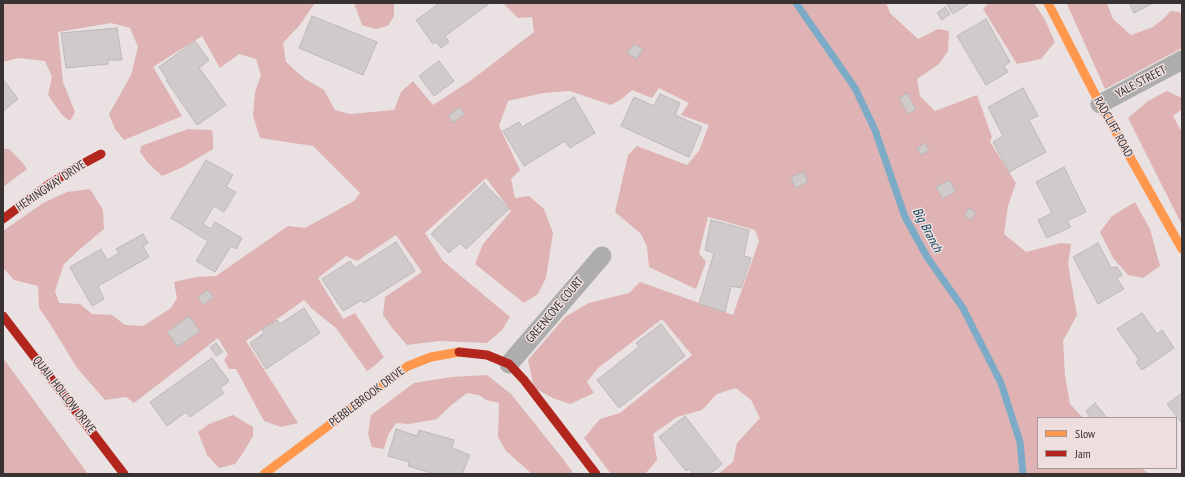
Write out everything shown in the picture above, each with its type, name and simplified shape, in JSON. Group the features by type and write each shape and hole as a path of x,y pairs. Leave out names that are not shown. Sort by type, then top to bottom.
{"street":[{"name":"RADCLIFF ROAD","path":"1048,3 1100,104 1182,249"},
{"name":"YALE STREET","path":"1100,104 1182,60"},
{"name":"HEMINGWAY DRIVE","path":"3,219 48,185 101,154"},
{"name":"GREENCOVE COURT","path":"509,364 602,256"},
{"name":"QUAIL HOLLOW DRIVE","path":"3,316 124,474"},
{"name":"PEBBLEBROOK DRIVE","path":"264,474 408,366 431,357 461,352 487,355 509,364 524,380 596,474"}],"shaded area":[{"path":"3,3 315,3 299,26 283,43 286,62 305,79 324,90 335,110 350,114 394,110 401,92 413,81 433,105 470,81 534,32 532,17 518,18 503,3 886,3 890,13 918,39 938,29 949,31 948,51 939,64 917,79 920,96 935,111 977,95 992,137 990,142 1016,183 1008,206 1004,234 1026,252 1061,243 1071,244 1068,264 1077,315 1063,341 1065,375 1070,404 1082,417 1037,417 1037,469 1142,469 1150,474 718,474 733,462 737,443 760,418 751,400 736,388 717,394 702,410 677,417 653,434 657,460 645,474 611,474 584,438 600,419 620,413 692,355 662,319 598,368 587,382 594,393 570,404 553,398 534,388 528,360 565,317 589,303 629,293 640,282 733,315 759,241 755,230 708,217 699,253 706,262 696,289 649,267 647,247 641,234 615,212 628,155 637,146 687,165 699,151 709,125 681,115 689,103 659,88 652,98 632,90 623,98 611,105 570,91 543,93 508,101 499,126 520,170 511,179 515,198 529,196 544,209 553,233 546,278 538,294 524,303 475,264 483,244 511,211 486,178 425,233 443,261 510,317 502,330 487,343 440,341 407,345 393,329 383,315 385,297 422,272 396,235 357,261 346,256 318,278 343,319 355,313 384,357 367,371 336,328 311,308 304,300 246,341 298,423 281,427 264,421 236,369 229,369 224,360 228,355 218,338 134,403 126,397 105,400 77,368 39,308 38,286 14,280 3,268 3,231 43,203 67,192 90,189 103,210 104,229 64,264 55,291 59,303 80,304 92,314 112,315 125,325 143,326 171,308 177,298 174,282 196,277 216,276 288,226 305,228 354,201 360,193 313,146 260,138 253,116 255,92 261,75 256,59 239,54 220,68 202,36 153,67 182,116 124,140 115,129 109,114 131,75 138,47 130,28 111,23 58,32 63,82 75,112 70,121 62,115 48,95 52,77 45,61 18,58 3,62"},
{"path":"354,3 394,3 394,16 388,26 376,29 362,25"},
{"path":"989,3 1034,3 1044,18 1055,42 1041,59 1017,64 983,9"},
{"path":"1107,3 1113,19 1131,35 1153,27 1171,11 1179,12 1182,15 1182,48 1105,89 1067,4"},
{"path":"1167,91 1182,98 1182,109 1173,116 1182,133 1182,225 1128,118 1148,101"},
{"path":"188,129 212,130 213,149 183,167 162,176 148,163 140,152 141,146"},
{"path":"3,149 9,149 27,169 3,187"},
{"path":"1135,202 1150,229 1160,266 1143,278 1128,275 1113,258 1100,232 1112,216"},
{"path":"3,358 88,474 3,474"},
{"path":"487,375 511,394 574,474 532,474 506,451 498,437 499,403 486,400 479,395 467,393 449,407 437,419 409,424 396,423 388,435 384,449 372,447 368,434 371,415 414,383 451,377"},
{"path":"233,415 253,427 253,436 235,464 219,468 207,455 198,432 209,424"}],"building":[{"path":"440,3 490,3 445,36 449,42 441,48 436,42 433,44 416,20"},
{"path":"946,3 970,3 953,14"},
{"path":"1129,3 1153,3 1134,13"},
{"path":"945,7 950,14 942,20 937,13"},
{"path":"312,16 377,42 363,75 299,48"},
{"path":"986,19 1010,62 1004,66 1008,72 986,85 957,36"},
{"path":"117,28 122,60 108,60 108,64 66,68 61,33"},
{"path":"195,41 209,60 199,68 226,105 197,125 166,80 167,79 159,67"},
{"path":"634,44 643,49 636,59 627,53"},
{"path":"439,61 454,81 434,96 419,76"},
{"path":"3,79 18,99 3,111"},
{"path":"1023,88 1038,116 1029,120 1046,152 1009,172 993,142 1003,136 988,107"},
{"path":"907,93 916,109 908,114 899,98"},
{"path":"660,94 680,103 675,115 702,127 689,157 621,126 634,97 654,106"},
{"path":"574,97 595,133 570,148 565,141 524,166 503,131 519,122 522,127"},
{"path":"459,107 465,114 453,123 448,116"},
{"path":"925,143 929,150 921,155 917,148"},
{"path":"206,160 233,175 226,187 236,192 224,212 214,206 203,224 211,229 215,222 242,238 236,249 231,246 215,272 196,261 208,241 171,218"},
{"path":"1064,167 1086,212 1067,221 1071,227 1047,238 1038,220 1052,213 1036,182"},
{"path":"804,172 808,182 795,188 791,177"},
{"path":"949,180 956,191 943,199 936,187"},
{"path":"484,183 509,209 466,249 460,243 449,253 431,234"},
{"path":"969,208 976,213 971,220 964,215"},
{"path":"711,220 749,230 744,256 751,258 741,288 731,286 725,312 699,304 714,253 705,250"},
{"path":"143,234 148,243 143,246 149,257 98,286 104,299 92,306 70,267 101,249 107,260 119,253 116,249"},
{"path":"396,242 415,271 364,303 362,300 343,311 322,279 350,261 355,268"},
{"path":"1098,243 1111,268 1117,267 1122,275 1117,279 1124,289 1098,304 1073,257"},
{"path":"207,290 214,297 203,305 198,297"},
{"path":"304,308 320,333 266,369 250,343 264,333 262,329 277,320 280,324"},
{"path":"1142,313 1157,334 1162,330 1174,348 1142,370 1136,362 1139,360 1117,329"},
{"path":"189,316 200,331 178,347 167,332"},
{"path":"661,324 685,356 619,408 597,380 639,347 636,343"},
{"path":"216,343 223,352 216,356 210,347"},
{"path":"212,358 229,381 220,388 224,393 190,417 186,412 167,426 150,402"},
{"path":"1182,393 1182,423 1167,404"},
{"path":"1095,403 1106,417 1090,417 1086,411"},
{"path":"685,416 722,464 710,474 693,474 689,469 686,471 659,437"},
{"path":"396,429 417,436 419,430 454,440 452,448 470,455 462,474 434,474 408,466 409,462 388,456"}],"waterway":[{"name":"Big Branch","path":"796,3 855,88 875,130 905,217 927,257 963,308 1001,383 1020,442 1023,474"}],"traffic: slow":[{"path":"1048,3 1100,104 1182,249"},
{"path":"264,474 408,366 431,357 459,352"}],"traffic: jam":[{"path":"3,219 48,185 101,154"},
{"path":"3,316 124,474"},
{"path":"459,352 487,355 509,364 524,380 596,474"}]}
